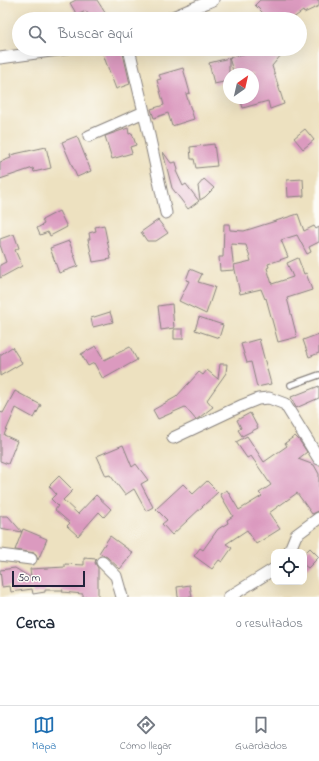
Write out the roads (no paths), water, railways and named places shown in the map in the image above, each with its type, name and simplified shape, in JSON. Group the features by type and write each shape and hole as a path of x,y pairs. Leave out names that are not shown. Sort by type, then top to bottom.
{"street":[{"path":"185,12 213,0"},
{"path":"0,58 14,56"},
{"path":"131,56 166,213"},
{"path":"89,136 144,112"},
{"path":"173,438 258,399 269,398 285,404 319,459"},
{"path":"290,549 296,535 319,518"},
{"path":"0,555 31,559"},
{"path":"102,562 116,576 122,597"},
{"path":"229,597 271,572"}],"lane":[{"path":"290,386 319,375"}]}
